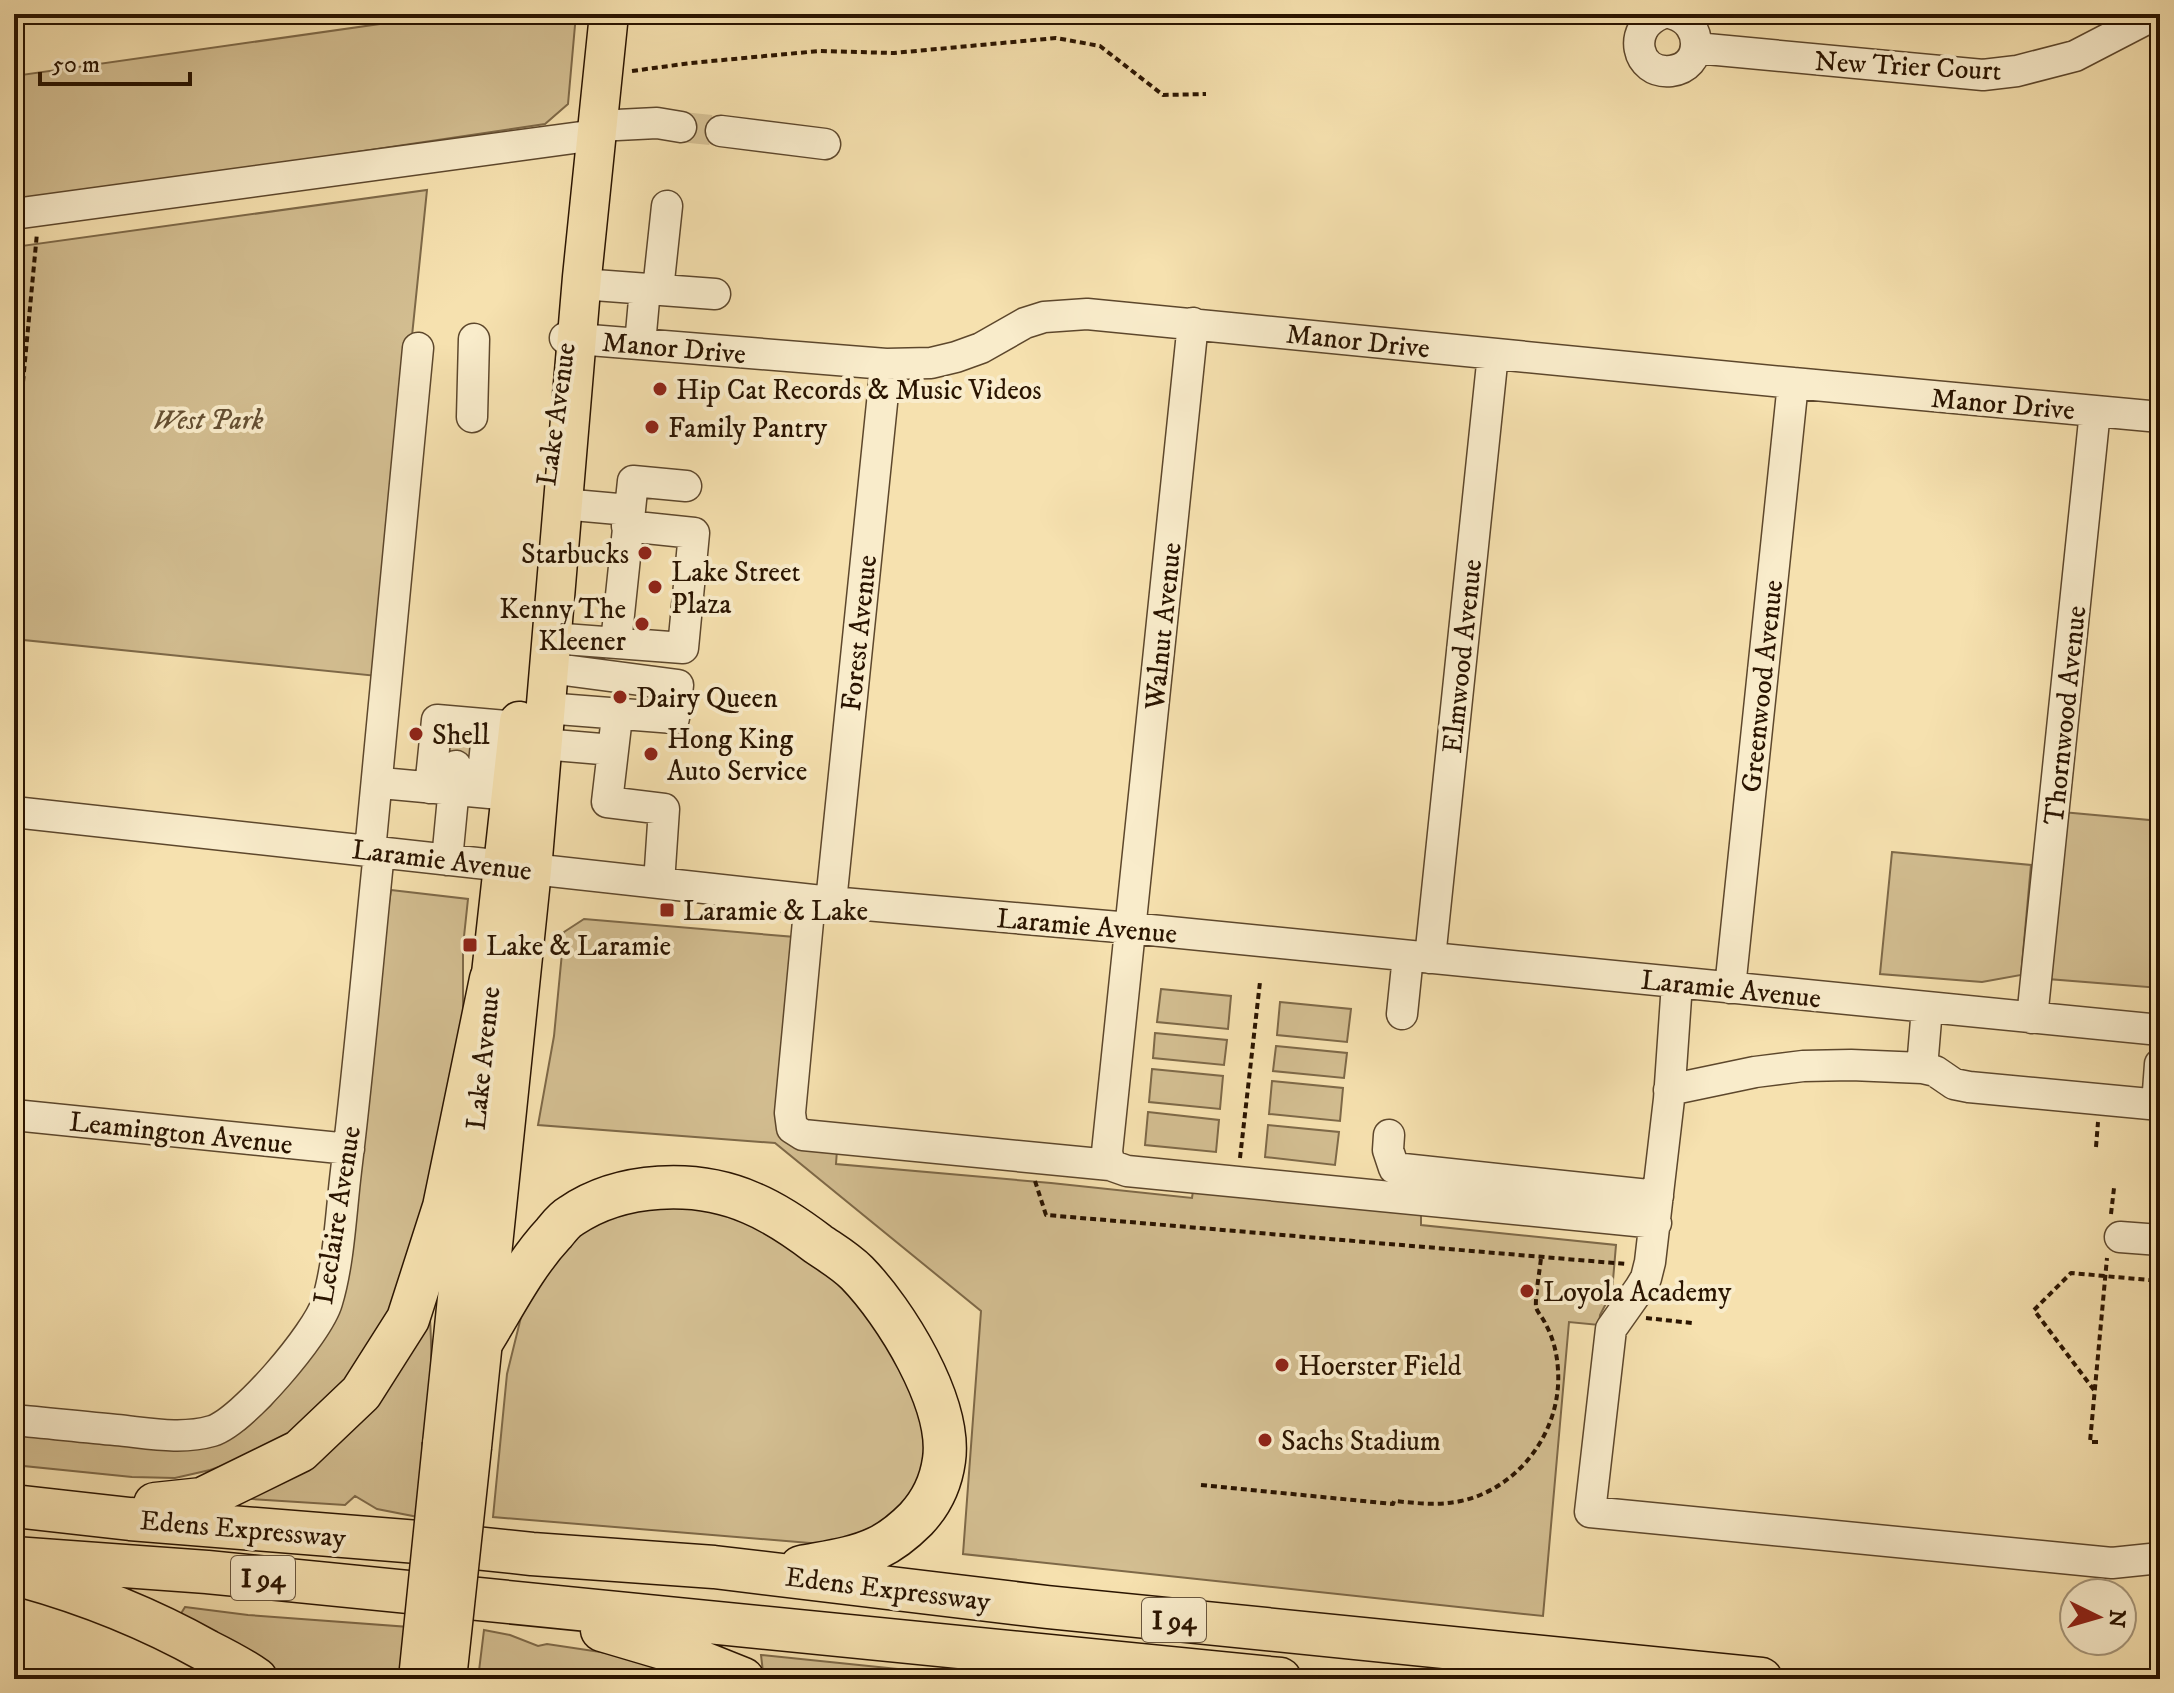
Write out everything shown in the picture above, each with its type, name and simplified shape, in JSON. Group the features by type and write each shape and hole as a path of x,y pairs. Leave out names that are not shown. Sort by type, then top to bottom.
{"highway":[{"path":"80,1513 202,1499 300,1451 361,1393 408,1319 440,1220 491,979"},
{"path":"484,1338 527,1266 569,1217 594,1203 650,1188 717,1192 750,1202 786,1221 854,1270 875,1292 895,1321 934,1397 942,1426 944,1458 938,1483 927,1507 906,1529 879,1547 847,1558 768,1573"},
{"name":"Edens Expressway","path":"14,1506 768,1573 1047,1607 1761,1679"},
{"name":"Edens Expressway","path":"14,1558 207,1572 1280,1679"},
{"path":"14,1573 67,1588 124,1610 173,1632 256,1679"},
{"path":"512,1603 673,1651 743,1679"}],"main road":[{"name":"Lake Avenue","path":"418,1679 457,1446 484,1338 517,868 486,755 558,371 571,339 581,284 609,14"},
{"name":"Lake Avenue","path":"447,1679 457,1446 491,979 517,868 486,755 550,653 571,339 589,200"}],"street":[{"path":"1661,14 1646,23 1641,32 1640,51 1651,66 1669,71 1687,64 1693,57 1697,39 1688,22 1673,14"},
{"name":"New Trier Court","path":"1696,48 1983,75 2031,68 2075,56 2156,14"},
{"path":"27,212 657,123 681,127"},
{"path":"721,131 825,144"},
{"path":"640,344 667,206"},
{"path":"581,284 715,294"},
{"name":"Manor Drive","path":"571,339 886,364 931,363 981,348 1025,323 1044,317 1087,314 2160,417"},
{"name":"Walnut Avenue","path":"1110,1165 1107,1152 1193,323"},
{"path":"472,417 474,339"},
{"name":"Leclaire Avenue","path":"14,1420 169,1435 216,1430 232,1422 295,1353 316,1328 327,1304 349,1149 418,348"},
{"name":"Elmwood Avenue","path":"1402,1014 1419,957 1493,354"},
{"name":"Forest Avenue","path":"886,364 820,901 790,1113 792,1128 803,1135 1110,1165"},
{"name":"Greenwood Avenue","path":"1730,988 1793,383"},
{"name":"Thornwood Avenue","path":"2032,1018 2095,411"},
{"path":"616,643 633,481 686,486"},
{"path":"550,653 616,643 683,648 694,533 562,504"},
{"path":"392,784 486,755 674,718 678,685 550,653"},
{"path":"486,755 614,737 607,802 664,809 659,883"},
{"path":"447,860 486,755"},
{"name":"Laramie Avenue","path":"14,812 820,901 1130,928 2160,1030"},
{"path":"1677,983 1669,1090 1649,1266 1640,1288 1611,1329 1590,1512 2112,1563 2160,1558"},
{"path":"1922,1068 1927,1008"},
{"path":"1669,1090 1755,1072 1803,1066 1851,1065 1922,1068 1935,1071 1954,1084 1969,1087 2158,1105 2160,1064"},
{"name":"Leamington Avenue","path":"14,1115 349,1149"},
{"path":"1379,1195 1388,1143 1394,1168 1402,1170 1657,1209"},
{"path":"1110,1165 1127,1171 1379,1195 1657,1209"},
{"path":"2113,1234 2160,1240"}],"path":[{"path":"602,76 691,63 819,51 894,53 1056,38 1100,46 1163,95 1206,94"},
{"path":"23,382 27,212"},
{"path":"1238,1172 1260,982"},
{"path":"1035,1181 1046,1215 1649,1266"},
{"path":"2098,1442 2090,1442 2113,1234 2114,1188"},
{"path":"1201,1485 1393,1504 1394,1501 1433,1504 1476,1496 1505,1481 1518,1471 1540,1442 1558,1392 1555,1347 1536,1307 1541,1258"},
{"path":"2095,1392 2034,1310 2071,1273 2160,1281"},
{"path":"1644,1318 1692,1323"}],"green space":[{"path":"450,14 576,14 568,104 545,124 14,203 14,76"},
{"name":"West Park","path":"427,190 377,676 14,639 14,247"},
{"path":"2062,812 2160,821 2160,988 2048,979"},
{"path":"1892,852 2031,865 2021,975 1982,982 1880,974"},
{"path":"391,890 468,899 463,946 463,1018 421,1240 367,1361 294,1433 255,1455 210,1470 175,1478 132,1477 14,1465 14,1433 223,1441 245,1429 270,1406 318,1347"},
{"name":"Sachs Stadium","path":"584,919 795,937 778,1129 837,1150 836,1164 1192,1198 1193,1191 1421,1212 1421,1225 1616,1245 1612,1292 1600,1315 1599,1325 1569,1322 1543,1616 963,1554 981,1311 775,1143 538,1125 554,1036 564,932"},
{"path":"1161,989 1231,996 1228,1029 1157,1022"},
{"path":"1280,1002 1351,1009 1347,1042 1277,1035"},
{"path":"1155,1033 1227,1040 1224,1065 1153,1058"},
{"path":"1276,1046 1347,1053 1344,1078 1273,1071"},
{"path":"1152,1069 1223,1076 1220,1109 1149,1102"},
{"path":"1272,1081 1343,1088 1340,1121 1269,1114"},
{"path":"1148,1112 1219,1120 1216,1152 1145,1145"},
{"path":"1268,1125 1339,1132 1335,1165 1265,1157"},
{"path":"657,1203 733,1215 812,1255 885,1330 928,1427 922,1480 889,1525 822,1544 493,1517 507,1374 523,1309 537,1277 583,1226"},
{"path":"428,1299 431,1381 418,1517 377,1509 355,1496 345,1505 235,1498"},
{"path":"185,1607 409,1627 403,1679 276,1679 177,1620"},
{"path":"484,1630 510,1635 538,1646 547,1644 607,1653 704,1679 478,1679"},
{"path":"761,1655 995,1679 779,1679 763,1672"}],"tunnel":[{"path":"681,127 721,131"},
{"path":"456,766 458,744"}],"place":[{"name":"Hip Cat Records & Music Videos","path":"660,389"},
{"name":"Family Pantry","path":"652,427"},
{"name":"Starbucks","path":"645,553"},
{"name":"Lake Street Plaza","path":"655,587"},
{"name":"Kenny The Kleener","path":"642,624"},
{"name":"Dairy Queen","path":"620,697"},
{"name":"Shell","path":"416,734"},
{"name":"Hong King Auto Service","path":"651,754"},
{"name":"Laramie & Lake","path":"667,910"},
{"name":"Lake & Laramie","path":"470,945"},
{"name":"Loyola Academy","path":"1527,1291"},
{"name":"Hoerster Field","path":"1282,1365"},
{"name":"Sachs Stadium","path":"1265,1440"}]}
